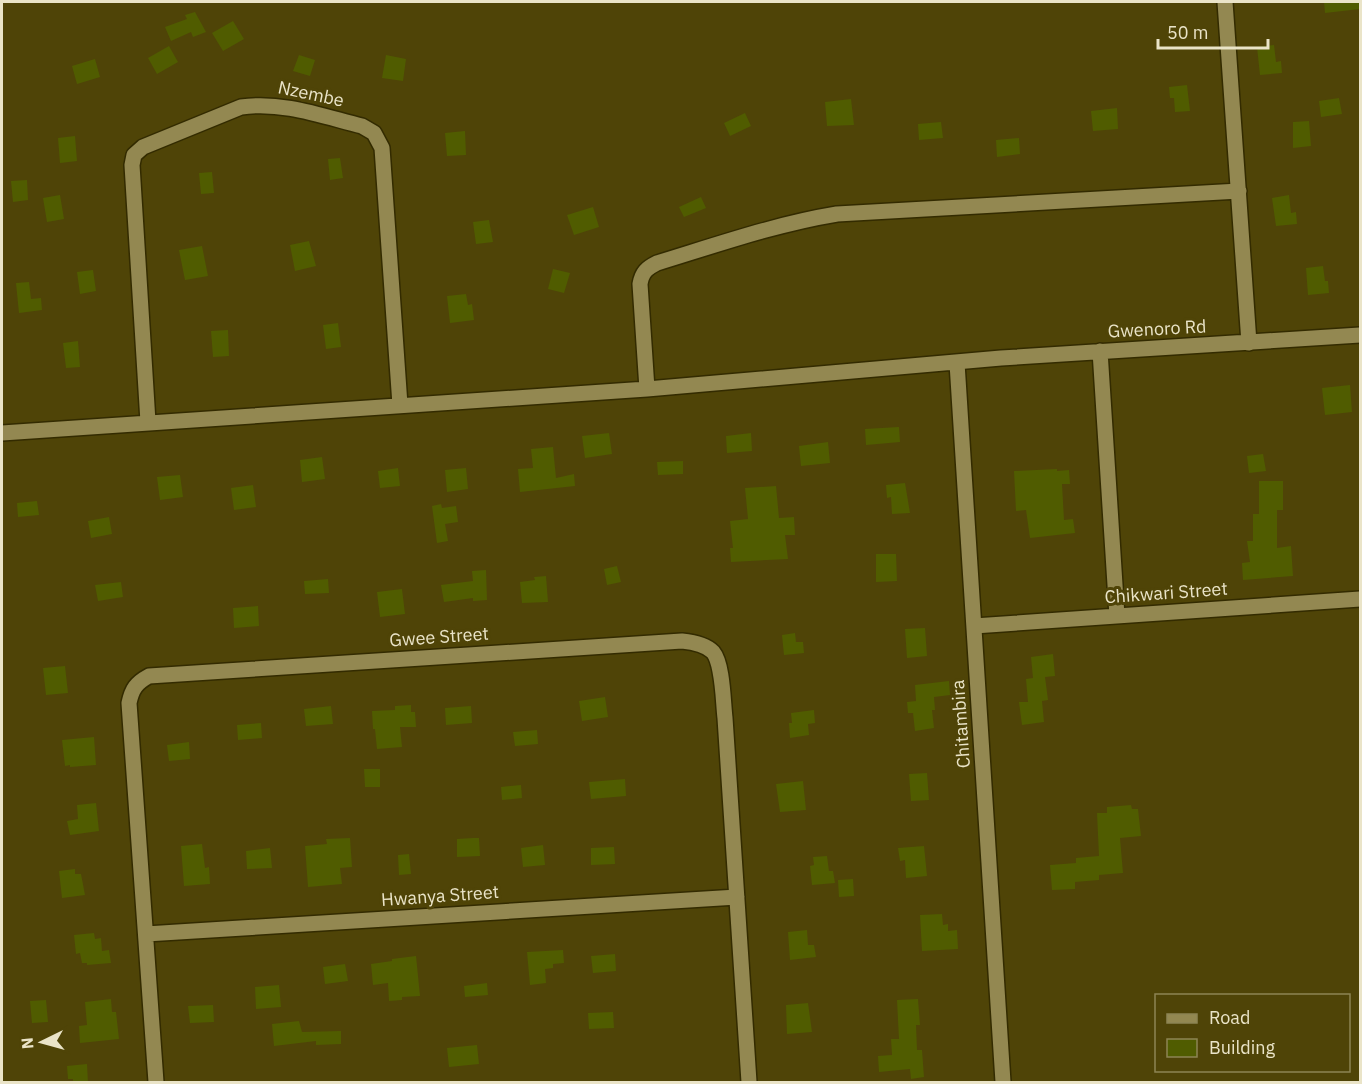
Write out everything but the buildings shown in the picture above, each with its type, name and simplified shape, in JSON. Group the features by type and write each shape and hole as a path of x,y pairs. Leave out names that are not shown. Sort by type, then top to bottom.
{"street":[{"path":"1225,2 1249,343"},
{"name":"Nzembe","path":"148,422 132,165 134,155 143,147 241,107 258,105 280,105 362,126 374,133 382,148 400,405"},
{"path":"646,389 640,284 646,268 657,263 736,238 837,214 1239,191"},
{"name":"Gwenoro Rd","path":"2,433 646,389 1100,351 1360,335"},
{"path":"1100,351 1117,616"},
{"name":"Chitambira","path":"957,363 1004,1083"},
{"name":"Chikwari Street","path":"974,626 1360,599"},
{"name":"Gwee Street","path":"156,1083 129,703 132,690 138,683 149,676 682,640 694,642 712,652 719,666 725,718 749,1083"},
{"name":"Hwanya Street","path":"146,934 737,897"}]}
